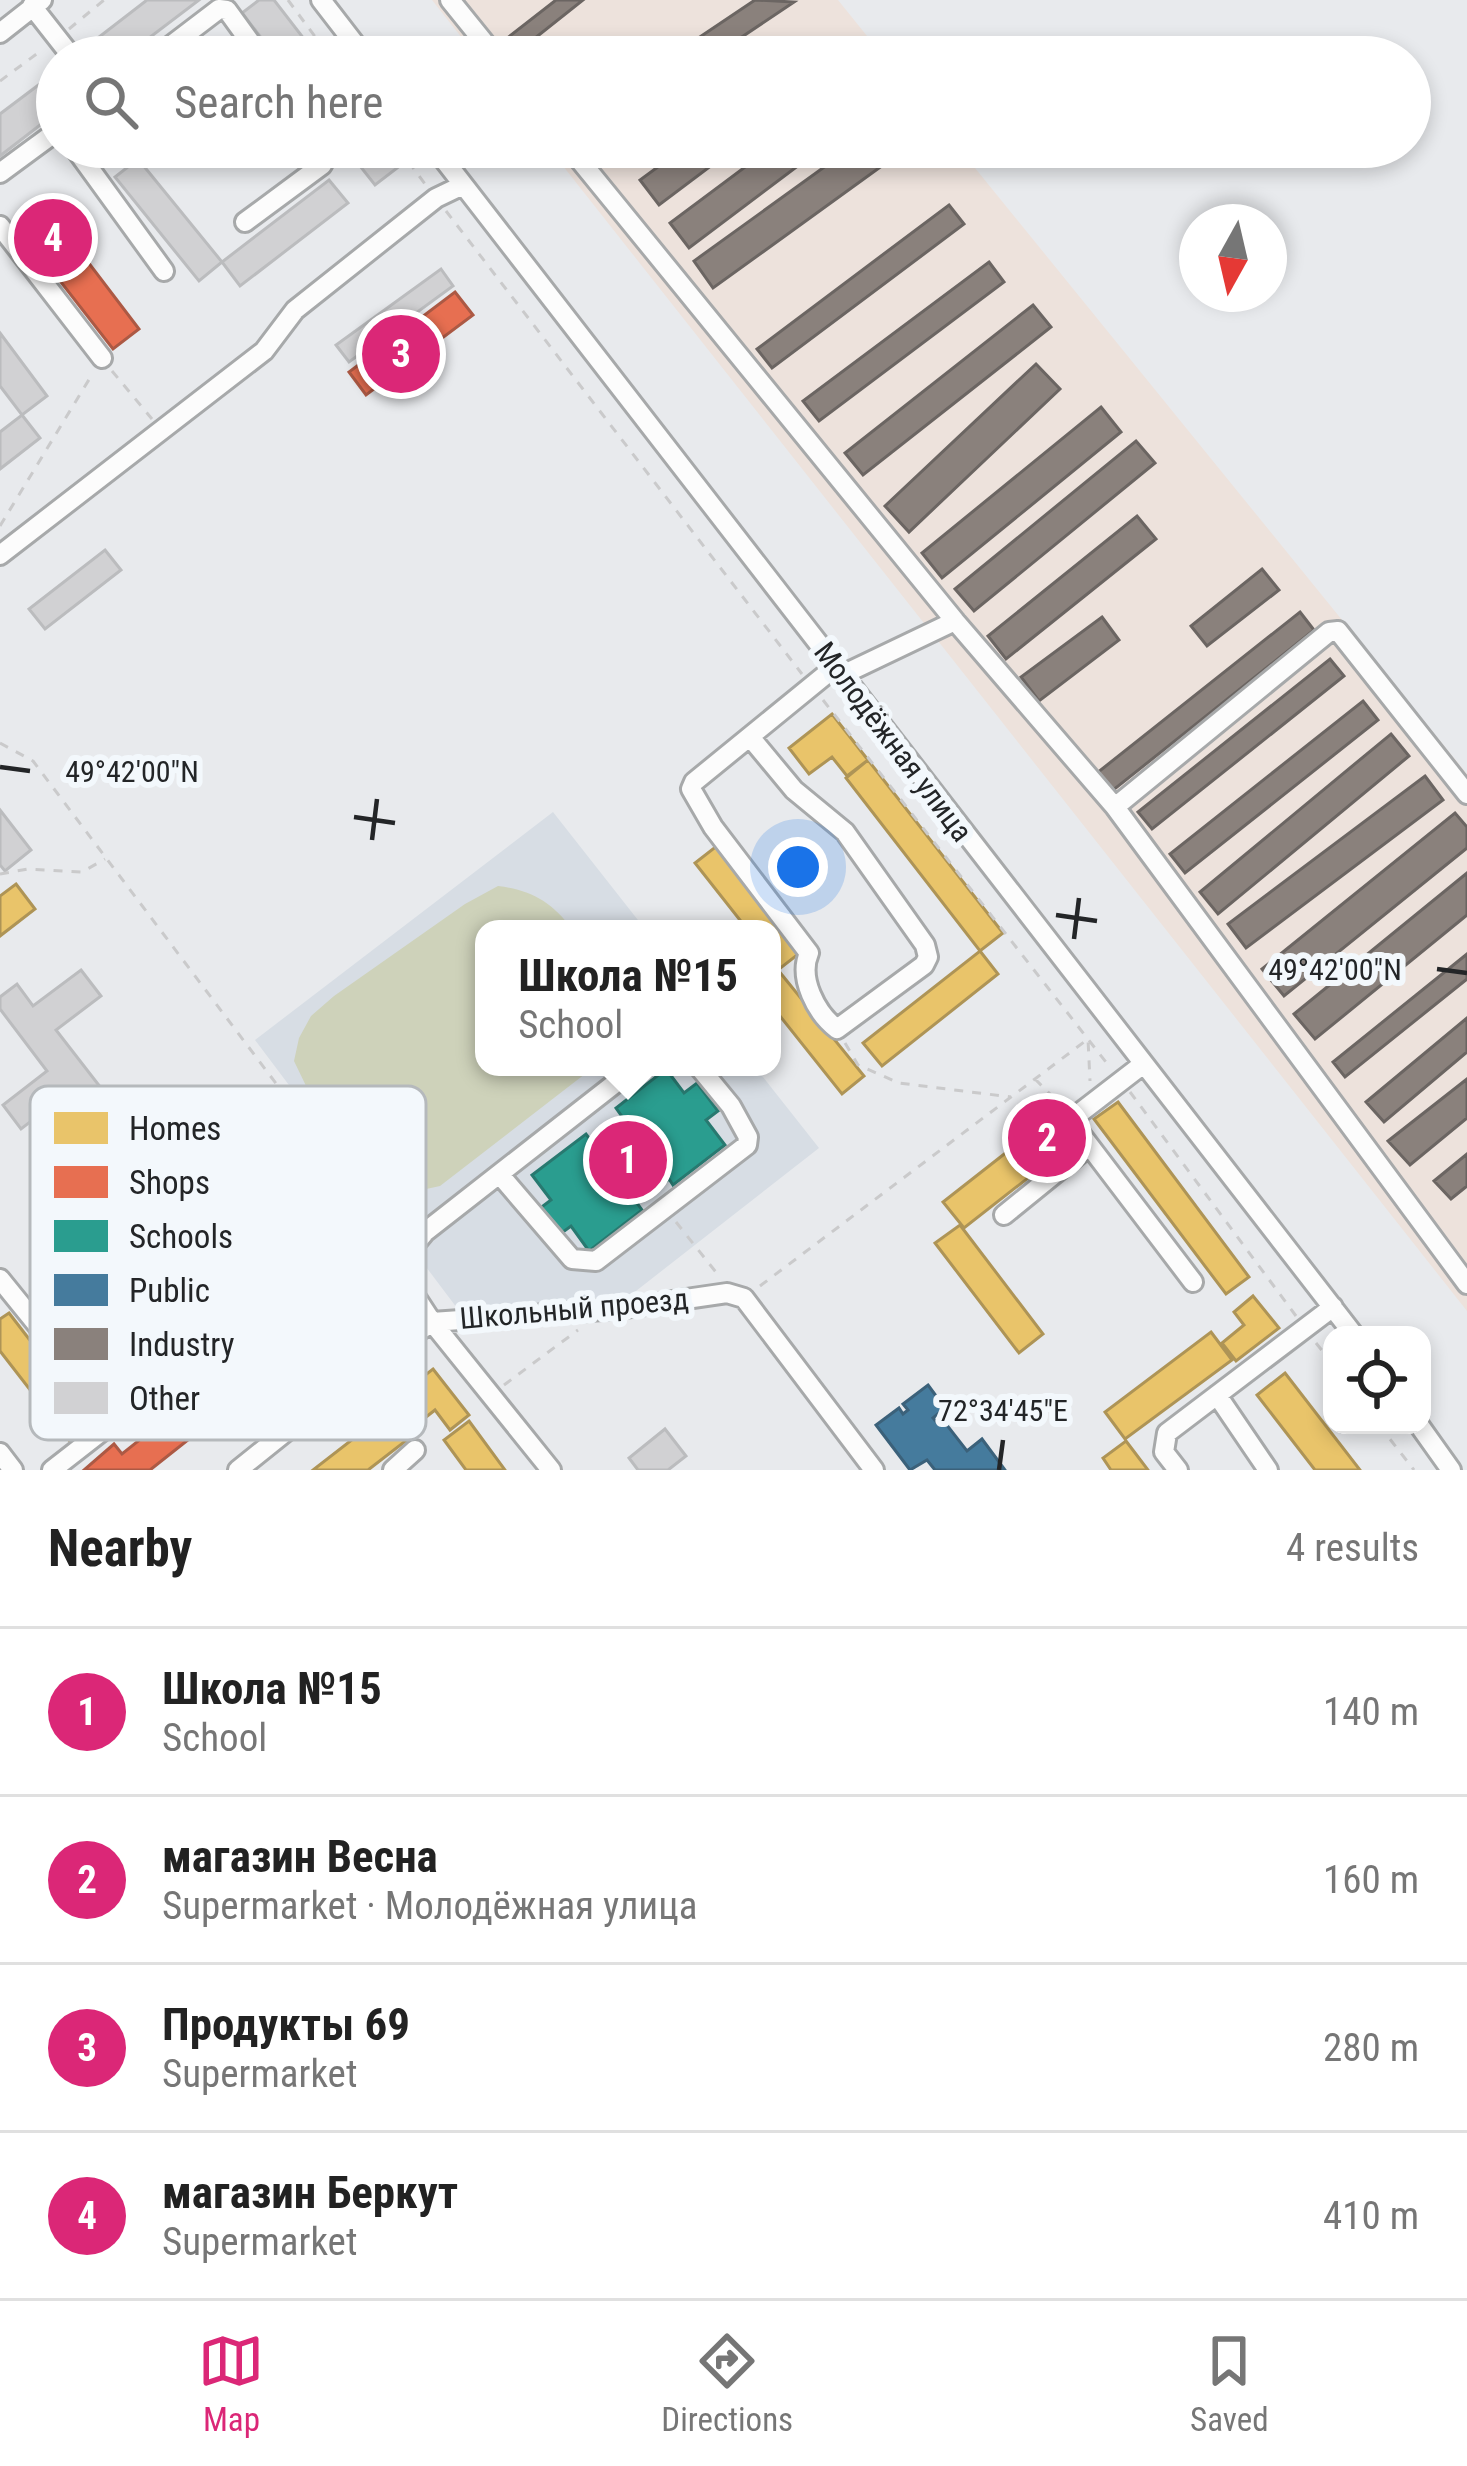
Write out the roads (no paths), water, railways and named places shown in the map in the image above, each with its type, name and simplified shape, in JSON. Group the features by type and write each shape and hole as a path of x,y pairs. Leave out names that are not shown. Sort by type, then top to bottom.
{"street":[{"path":"321,0 349,36"},
{"path":"450,0 479,36"},
{"path":"0,33 37,3 59,36"},
{"path":"184,36 219,10 226,10 245,36"},
{"path":"0,173 36,146"},
{"path":"89,168 164,271"},
{"path":"245,222 318,168"},
{"name":"Молодёжная улица","path":"450,168 1347,1326"},
{"path":"586,168 955,622 1115,807 1467,1285"},
{"path":"0,555 264,351 295,310 436,198 463,184"},
{"path":"0,226 102,358"},
{"path":"750,737 794,790 845,832 925,945 924,965 836,1029 811,998 802,968 809,953 692,796 694,782 812,686 955,622"},
{"path":"1115,807 1329,632 1338,631 1467,794"},
{"path":"1142,1065 1090,1105 1076,1120 1078,1132 1192,1282"},
{"path":"426,1231 625,1076"},
{"path":"500,1174 572,1259 584,1262 607,1255 746,1145 748,1137 706,1076"},
{"path":"1004,1215 1090,1146"},
{"path":"0,1279 30,1314"},
{"name":"Школьный проезд","path":"426,1326 735,1295 874,1470"},
{"path":"1178,1470 1163,1452 1163,1439 1333,1307"},
{"path":"426,1315 551,1470"},
{"path":"1217,1394 1268,1470"},
{"path":"1425,1434 1451,1470"},
{"path":"52,1470 91,1440"},
{"name":"Школьный проезд","path":"238,1470 275,1440"},
{"path":"393,1470 415,1450"},
{"path":"0,1453 14,1470"}],"place":[{"name":"магазин Беркут","path":"53,238"},
{"name":"Продукты 69","path":"401,354"},
{"name":"магазин Весна","path":"1047,1138"},
{"name":"Школа №15","path":"628,1160"}]}
